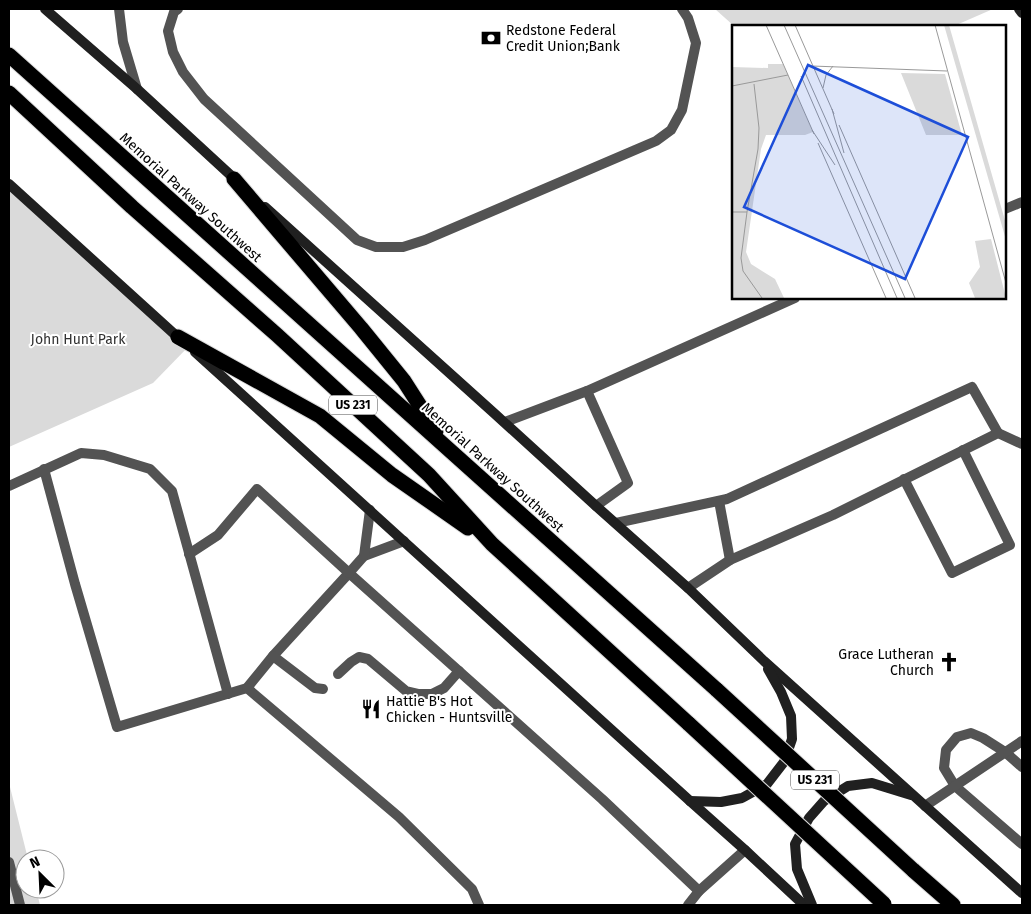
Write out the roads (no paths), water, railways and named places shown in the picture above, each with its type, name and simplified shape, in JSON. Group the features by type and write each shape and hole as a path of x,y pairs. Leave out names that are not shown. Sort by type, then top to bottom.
{"highway":[{"name":"Memorial Parkway Southwest","path":"9,55 717,690 953,905"},
{"name":"US 231","path":"9,93 132,207 277,335 429,475 492,544 885,904"},
{"path":"234,179 404,381 446,447"},
{"path":"178,337 320,416 392,474 492,544"}],"main road":[{"path":"45,9 505,422 688,588 764,660 1022,893"},
{"path":"1019,9 1022,12"},
{"path":"9,184 804,905"},
{"path":"690,801 721,802 742,798 767,784 784,762 792,739 791,716 764,660"},
{"path":"812,905 797,869 795,844 809,818 824,801 848,786 872,783 914,796"}],"street":[{"path":"119,9 123,42 136,89"},
{"path":"178,9 174,12 168,31 173,52 183,72 204,99 357,240 376,247 403,247 424,240 656,141 671,130 682,110 696,43 688,18 682,9"},
{"path":"1006,209 1022,202"},
{"path":"505,422 587,391 793,299"},
{"path":"616,524 728,499 972,387 998,433 1022,444"},
{"path":"587,391 628,483 596,506"},
{"path":"688,588 730,560 833,515 998,433"},
{"path":"904,479 952,574 1010,545 963,450"},
{"path":"9,486 82,453 104,455 150,469 172,491 228,694"},
{"path":"44,470 117,726 247,688 273,656 364,556 404,541"},
{"path":"189,554 218,535 257,489 349,574 602,799 699,891"},
{"path":"719,501 730,560"},
{"path":"364,556 370,510"},
{"path":"273,656 315,688 322,689"},
{"path":"338,674 359,657 368,659 406,691 432,694 444,688 459,671"},
{"path":"247,688 399,817 472,889 479,905"},
{"path":"1022,767 1005,752 971,733 957,737 946,750 944,768 955,786 1022,844"},
{"path":"925,806 1022,740"},
{"path":"688,905 699,891 745,850"},
{"path":"9,862 20,905"}],"place":[{"name":"Redstone Federal Credit Union;Bank","path":"491,38"},
{"name":"Grace Lutheran Church","path":"949,662"},
{"name":"Hattie B's Hot Chicken - Huntsville","path":"371,709"}],"park label":[{"name":"John Hunt Park","path":"78,339"}]}
